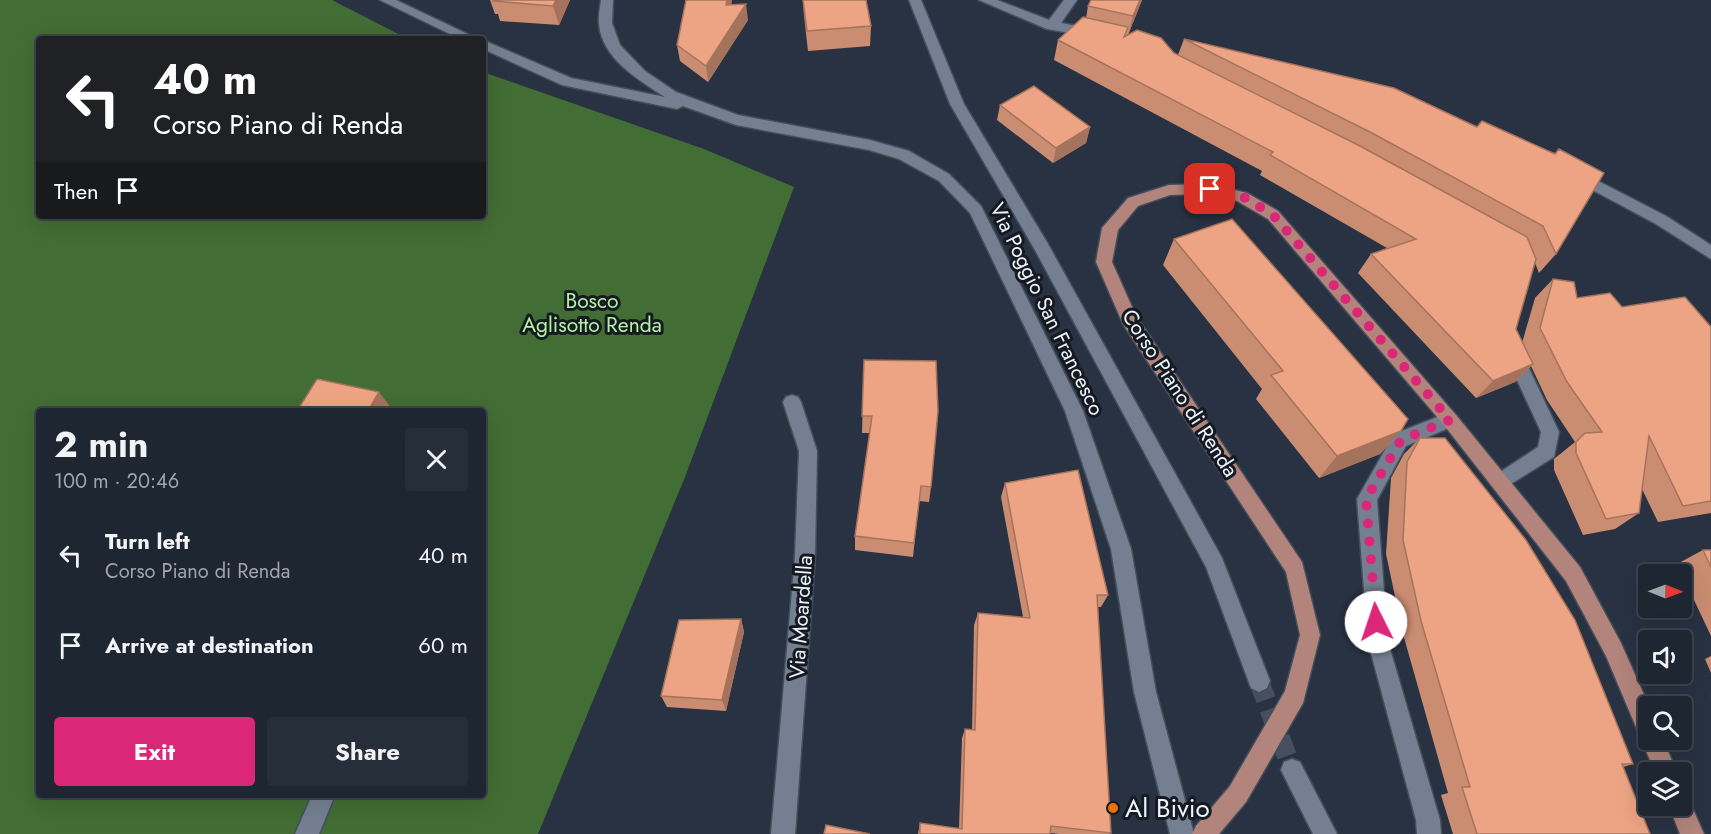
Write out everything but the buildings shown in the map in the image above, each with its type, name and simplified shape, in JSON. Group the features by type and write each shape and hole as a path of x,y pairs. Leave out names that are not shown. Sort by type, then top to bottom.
{"main road":[{"name":"Corso Piano di Renda","path":"1204,834 1238,794 1295,695 1310,635 1295,569 1129,319 1104,262 1110,228 1133,202 1169,190 1210,189 1242,196 1273,215 1450,420 1572,574 1614,650 1638,707"},
{"path":"1684,816 1692,834"}],"street":[{"path":"386,0 464,36"},
{"name":"Via Poggio San Francesco","path":"607,0 605,24 620,58 657,87 693,108 751,124 884,149 905,156 943,176 962,192 976,210 1074,411 1117,539 1145,692 1182,834"},
{"path":"985,0 1052,26 1106,35"},
{"path":"1052,26 1071,0"},
{"path":"915,2 957,104 1042,248 1215,564 1259,681"},
{"path":"486,45 567,82 693,108"},
{"path":"1566,170 1661,220 1711,253"},
{"path":"1501,482 1547,451 1550,432 1510,347 1512,338"},
{"name":"Via Moardella","path":"783,834 805,556 808,451 792,402"},
{"path":"1429,834 1428,820 1378,642 1366,499 1401,440 1450,420"},
{"path":"1292,770 1325,834"},
{"path":"307,834 323,798"}],"green space":[{"name":"Bosco Aglisotto Renda","path":"0,0 332,0 402,36 36,36 36,219 486,219 486,73 704,149 794,187 685,477 538,834 0,834"}],"tunnel":[{"path":"1259,681 1292,770"}],"place":[{"name":"Al Bivio","path":"1113,808"}],"route":[{"path":"1210,189 1242,196 1273,215 1450,420 1401,440 1366,499 1376,622"}]}
